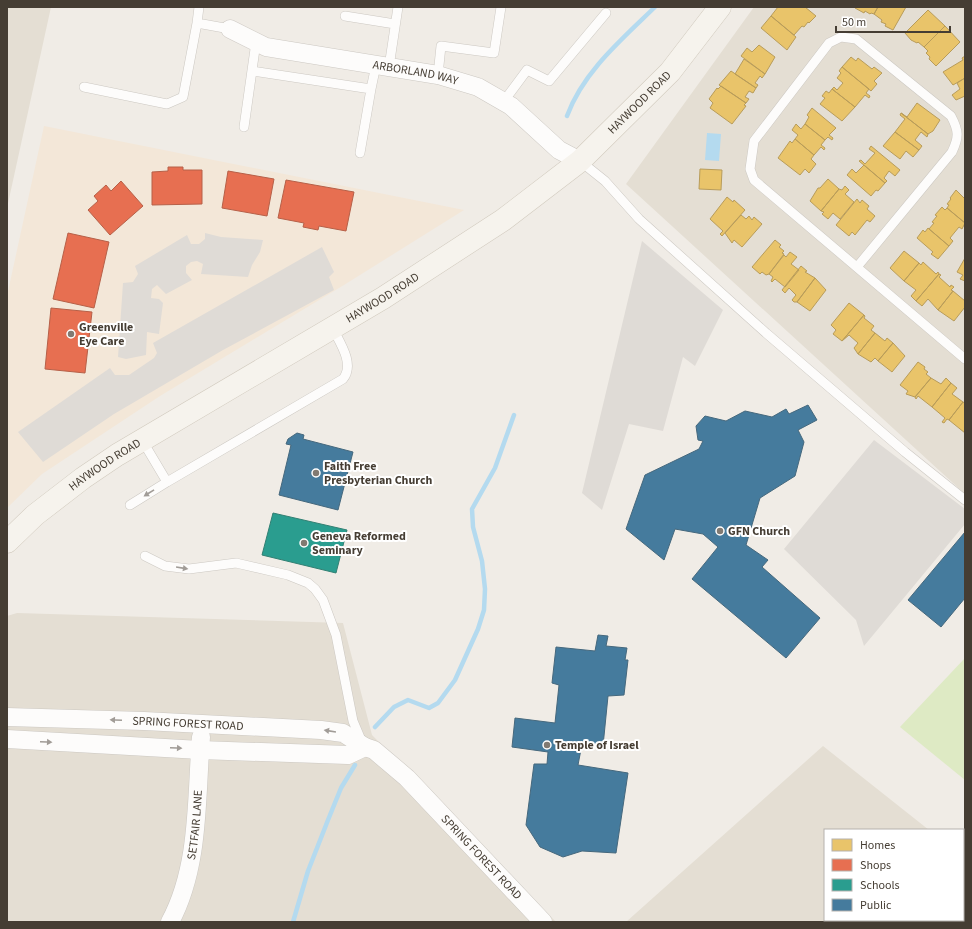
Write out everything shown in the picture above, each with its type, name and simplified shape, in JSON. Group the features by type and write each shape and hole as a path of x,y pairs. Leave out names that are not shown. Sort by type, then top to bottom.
{"main road":[{"name":"HAYWOOD ROAD","path":"7,542 35,515 83,478 142,440 437,265 503,220 580,161 670,72 720,7"}],"street":[{"name":"ARBORLAND WAY","path":"230,29 266,46 438,75 478,87 504,101 521,114 559,150 580,161"},
{"name":"SPRING FOREST ROAD","path":"7,717 136,720 321,730 343,733 364,747 374,750 407,778 536,920"},
{"name":"SETFAIR LANE","path":"170,922 181,899 192,863 202,724"},
{"name":"SPRING FOREST ROAD","path":"7,740 200,750 348,755 364,747"}],"lane":[{"path":"84,88 167,104 183,97 199,7"},
{"path":"360,153 371,89 382,66 395,24 398,7"},
{"path":"438,75 441,46 494,53 502,7"},
{"path":"504,101 527,70 549,81 606,13"},
{"path":"346,16 395,24"},
{"path":"197,23 230,29"},
{"path":"857,268 952,152 958,140 956,126 951,116 856,39 841,38 829,43 754,141 750,169 754,180 857,268 965,358"},
{"path":"244,127 256,42"},
{"path":"252,71 371,89"},
{"path":"580,161 605,181 639,219 766,333 905,452 965,500"},
{"path":"130,505 343,379 348,370 347,358 332,328"},
{"path":"142,440 167,482"},
{"path":"145,556 165,566 189,569 236,563 288,575 308,583 315,589 323,600 336,635 353,720 364,747"}],"shaded area":[{"path":"7,7 51,7 7,208"},
{"path":"754,7 965,7 965,494 626,184"},
{"path":"44,126 464,210 344,285 160,396 42,474 7,508 7,296"},
{"path":"205,233 221,237 263,240 260,252 252,265 248,277 201,274 203,264 197,261 191,262 186,266 186,273 192,280 166,294 157,285 152,289 151,298 159,299 163,303 159,334 147,332 146,355 126,359 118,357 123,283 133,282 138,274 135,266 187,235 191,244 199,244 205,239"},
{"path":"642,241 723,310 695,366 683,357 663,431 629,424 602,510 582,493"},
{"path":"322,247 334,272 329,277 334,290 223,350 114,414 43,462 18,432 110,368 115,375 129,375 154,358 157,353 153,343"},
{"path":"874,440 965,509 965,524 864,646 856,620 784,549"},
{"path":"17,613 343,623 372,735 556,922 7,922 7,616"},
{"path":"823,746 928,829 824,829 824,921 964,921 964,858 965,859 965,922 626,922"}],"green space":[{"path":"965,658 965,780 900,727"}],"water":[{"path":"707,133 721,134 719,161 705,160"}],"building: Homes":[{"path":"778,7 805,7 816,16 804,27 802,26 794,35 771,16"},
{"path":"878,7 874,14 870,14 865,11 864,13 855,8"},
{"path":"878,7 906,7 893,30 885,26 886,24 881,22 882,20 874,14"},
{"path":"928,10 945,26 924,47 918,42 917,43 911,40 905,33"},
{"path":"771,16 796,37 787,50 761,28"},
{"path":"945,26 960,42 936,66 929,59 930,57 926,53 928,51 924,47"},
{"path":"759,45 775,57 765,74 741,56 747,48 752,52"},
{"path":"965,56 965,78 953,85 943,72 963,60 962,58"},
{"path":"851,57 856,61 858,58 872,69 874,67 882,73 874,81 877,84 871,91 842,67"},
{"path":"744,59 765,74 762,78 760,76 755,83 758,85 756,88 735,74"},
{"path":"842,67 869,89 866,93 870,96 869,98 865,95 855,107 832,89 834,87 837,90 843,83 837,78 841,73 839,71"},
{"path":"731,71 756,88 753,93 749,91 745,97 749,99 746,103 719,85"},
{"path":"965,78 965,96 956,100 952,95 960,89 957,83"},
{"path":"721,86 746,103 744,105 746,106 732,124 710,108 713,103 709,99 717,88 718,89"},
{"path":"832,89 855,107 842,121 820,104 825,98 822,96 826,91 829,93"},
{"path":"917,103 940,120 933,131 928,134 901,113 907,117"},
{"path":"812,108 836,128 829,135 833,138 832,140 828,137 825,140 805,124 809,117 807,115"},
{"path":"901,113 928,134 927,137 921,132 915,140 922,146 919,150 895,132 905,119 900,115"},
{"path":"796,124 801,129 805,124 825,140 821,145 825,148 824,150 821,147 814,155 795,139 798,135 792,130"},
{"path":"895,132 919,150 913,157 906,151 900,159 883,146"},
{"path":"795,139 814,155 811,159 816,164 809,173 805,169 800,175 778,158 790,141 792,143"},
{"path":"871,146 900,170 895,176 889,171 884,178 887,181 885,183 859,161 861,160 865,164 875,153 869,149"},
{"path":"864,165 885,183 871,196 847,175 852,169 856,173"},
{"path":"700,169 722,170 721,190 699,189"},
{"path":"828,179 839,189 821,211 810,201 818,188 820,188"},
{"path":"845,186 849,190 845,194 854,202 840,219 833,213 828,219 822,214 824,212 821,211 839,189 842,190"},
{"path":"956,190 965,199 965,223 947,208 949,205 947,204 951,199 950,198"},
{"path":"727,197 733,202 734,200 745,210 722,236 720,234 723,231 710,219"},
{"path":"857,199 860,203 862,200 869,206 867,209 875,216 870,222 867,220 855,235 852,232 849,236 836,225"},
{"path":"942,207 945,210 947,208 965,223 962,229 959,227 950,238 953,241 949,246 929,229 937,216 935,215"},
{"path":"741,215 746,219 749,216 752,220 754,217 762,224 742,247 734,240 732,243 725,233"},
{"path":"928,228 949,246 938,259 931,254 933,252 917,238 923,230 925,232"},
{"path":"775,240 781,245 779,247 784,251 782,253 784,254 769,274 766,275 762,272 760,274 752,267"},
{"path":"904,251 919,263 904,281 890,268"},
{"path":"790,252 797,257 791,264 799,270 785,287 775,279 772,282 773,277 769,274 784,255 786,257"},
{"path":"965,258 965,281 960,279 963,275 957,272"},
{"path":"923,262 936,274 938,272 939,274 916,301 911,296 916,290 904,281 919,263 921,265"},
{"path":"801,266 807,271 805,272 815,278 797,302 794,302 792,300 796,295 789,288 785,293 782,290"},
{"path":"939,274 941,275 939,277 950,287 951,285 954,287 951,290 953,291 938,310 928,299 922,306 916,301"},
{"path":"815,278 826,290 810,311 797,302"},
{"path":"953,291 965,301 965,307 954,321 938,310"},
{"path":"849,303 864,315 842,341 833,334 836,330 831,325"},
{"path":"864,315 864,318 874,326 871,330 875,333 858,354 854,348 858,343 849,335 842,341"},
{"path":"875,333 885,341 887,338 893,343 878,361 875,358 871,362 858,354"},
{"path":"893,343 905,356 892,372 878,361"},
{"path":"918,362 925,367 924,369 928,372 926,374 931,378 915,397 906,394 908,391 900,385"},
{"path":"931,378 941,384 946,378 951,383 932,407 918,396 916,399 915,397"},
{"path":"951,383 957,388 952,394 963,402 949,420 947,419 944,423 942,422 945,418 932,407"},
{"path":"963,402 965,403 965,433 949,420"}],"building: Shops":[{"path":"168,167 183,167 183,170 202,170 202,204 152,205 152,172 168,171"},
{"path":"228,171 274,179 267,216 222,208"},
{"path":"286,180 354,192 346,231 319,226 318,230 303,227 304,223 278,218"},
{"path":"121,181 143,206 110,235 88,210 98,201 94,196 106,185 111,191"},
{"path":"68,233 109,242 94,308 53,299"},
{"path":"51,308 92,312 85,373 45,369"}],"building: Schools":[{"name":"Geneva Reformed Seminary","path":"273,513 347,530 336,573 262,555"}],"building: Public":[{"name":"GFN Church","path":"808,405 817,420 798,430 804,442 795,476 760,498 746,545 768,560 762,567 820,618 786,658 692,579 718,547 703,534 675,529 664,560 626,529 645,475 699,449 703,441 698,440 696,426 705,416 726,421 745,411 772,417 786,409 789,414"},
{"name":"Faith Free Presbyterian Church","path":"297,433 304,435 303,439 353,452 338,510 279,495 291,445 286,444 288,439"},
{"path":"965,532 965,598 941,627 908,600"},
{"name":"Temple of Israel","path":"598,635 608,636 606,646 627,648 625,660 628,660 624,695 608,696 603,746 582,744 578,765 628,773 616,853 582,851 563,857 540,847 526,825 534,764 547,764 548,752 512,747 515,718 555,723 559,685 552,683 556,647 595,651"}],"waterway":[{"path":"567,116 574,100 593,71 617,44 655,7"},
{"path":"375,727 394,707 408,700 429,708 438,703 455,680 478,629 484,610 485,589 482,561 473,527 472,509 495,468 514,415"},
{"path":"293,922 308,871 328,820 341,788 355,765"}],"place":[{"name":"Greenville Eye Care","path":"71,334"},
{"name":"Faith Free Presbyterian Church","path":"316,473"},
{"name":"GFN Church","path":"720,531"},
{"name":"Geneva Reformed Seminary","path":"304,543"},
{"name":"Temple of Israel","path":"547,745"}]}
